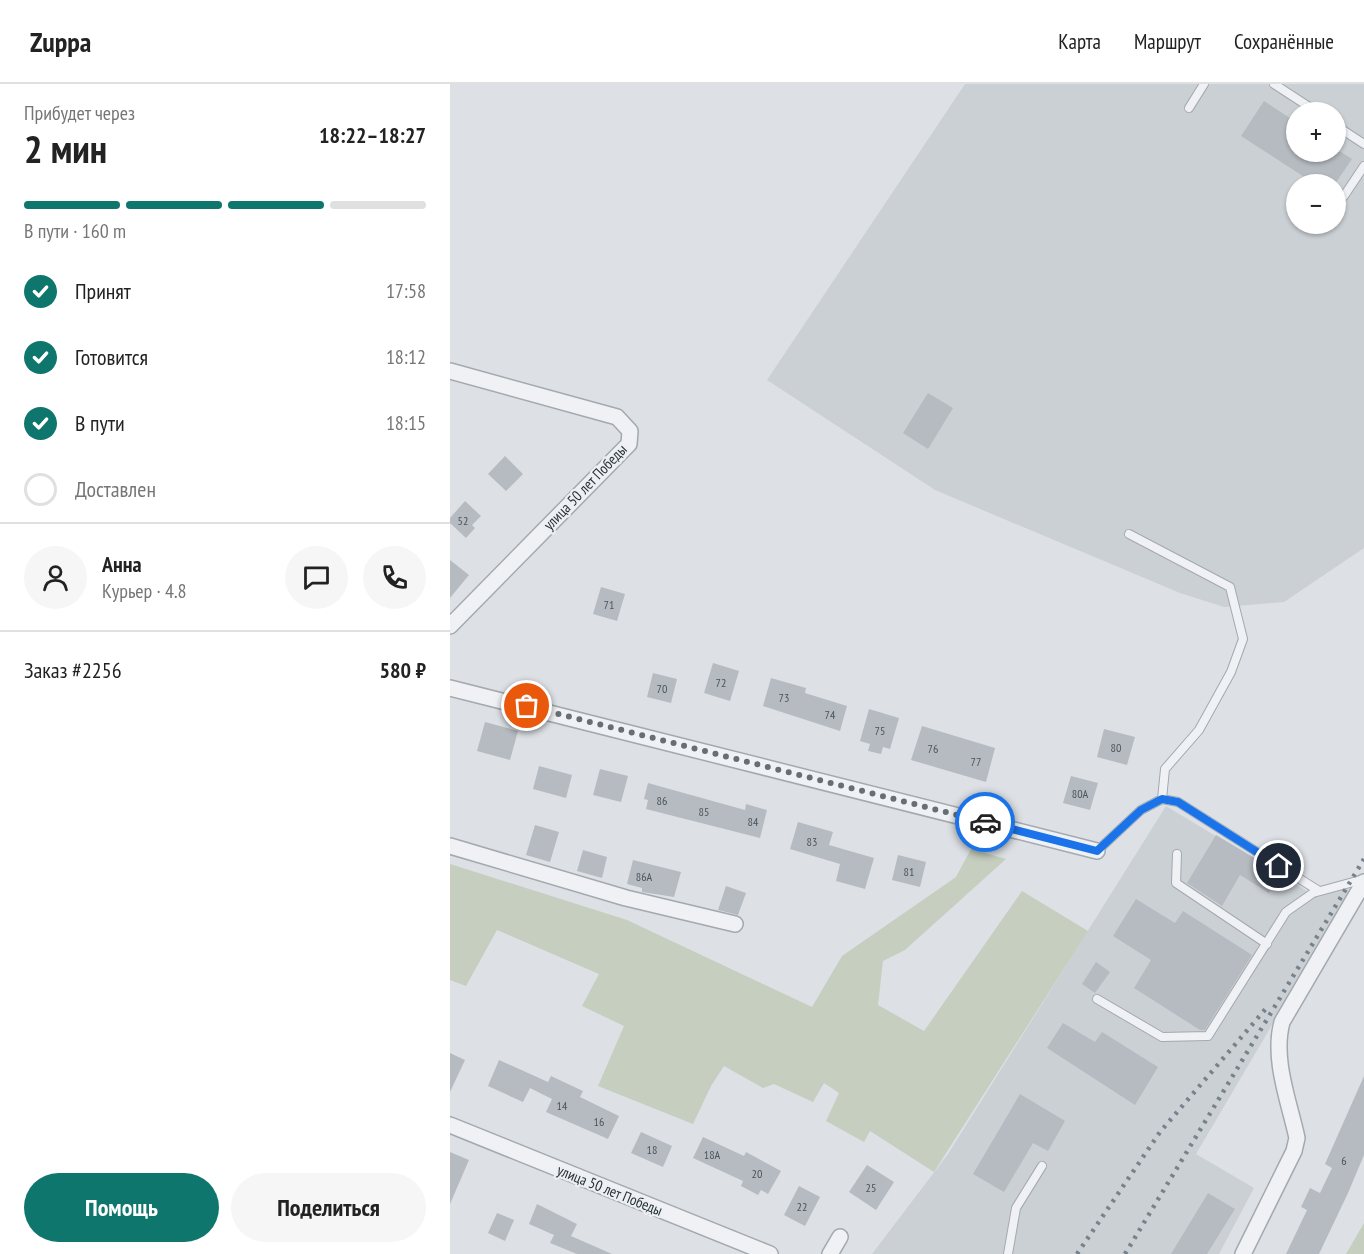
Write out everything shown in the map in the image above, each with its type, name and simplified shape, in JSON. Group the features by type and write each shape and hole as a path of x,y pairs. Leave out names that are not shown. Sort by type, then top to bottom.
{"street":[{"name":"улица 50 лет Победы","path":"450,371 617,417 630,431 629,444 450,626"},
{"path":"450,688 1097,851"},
{"path":"450,846 626,898 735,924"},
{"path":"1243,1254 1294,1151 1297,1138 1279,1058 1278,1038 1282,1022 1364,880"},
{"name":"улица 50 лет Победы","path":"450,1125 770,1254"},
{"path":"830,1254 840,1237"}],"lane":[{"path":"1189,108 1204,84"},
{"path":"1274,84 1302,102"},
{"path":"1346,132 1364,144"},
{"path":"1346,193 1364,166"},
{"path":"1129,534 1230,587 1243,639 1231,672 1199,730 1165,769 1162,799"},
{"path":"1097,851 1141,810 1162,799 1178,802 1319,891"},
{"path":"1177,854 1176,882 1267,944"},
{"path":"1097,999 1162,1036 1208,1036 1286,912 1319,891 1364,880"},
{"path":"1008,1254 1016,1208 1042,1166"}],"shaded area":[{"path":"965,84 1364,84 1364,548 1284,602 1224,607 1180,593 935,490 767,380"},
{"path":"1166,806 1317,897 1344,887 1351,891 1196,1154 1254,1188 1219,1254 872,1254 948,1154"}],"green space":[{"path":"971,849 1006,859 905,950 883,961 878,1005 924,1031 1022,891 1088,931 934,1172 870,1131 864,1142 826,1121 839,1093 824,1083 813,1102 774,1084 763,1088 724,1066 711,1086 693,1124 598,1086 624,1026 582,1006 599,974 497,930 466,986 450,980 450,864 627,920 812,1007 842,956 956,877"},
{"path":"1364,1223 1364,1254 1346,1254"}],"building":[{"path":"1264,101 1286,115 1286,162 1346,162 1346,155 1352,159 1342,174 1300,174 1241,136"},
{"path":"928,393 953,408 928,449 903,433"},
{"path":"505,456 523,474 506,491 488,474"},
{"path":"465,501 481,516 472,525 475,528 466,538 450,523 450,518"},
{"path":"450,560 469,575 450,598"},
{"path":"601,587 625,594 617,621 593,614"},
{"path":"713,663 739,671 730,701 704,693"},
{"path":"653,673 677,679 671,703 647,697"},
{"path":"771,678 806,688 805,693 847,706 840,731 763,706"},
{"path":"869,709 899,718 890,749 883,747 881,754 868,751 870,744 860,741"},
{"path":"485,722 518,731 510,760 477,751"},
{"path":"922,726 995,748 986,782 911,760"},
{"path":"1104,729 1135,737 1127,765 1097,757"},
{"path":"539,766 572,775 566,798 533,789"},
{"path":"600,769 628,776 621,802 593,795"},
{"path":"1071,776 1098,783 1090,810 1063,803"},
{"path":"648,783 745,810 746,804 767,810 760,838 646,809 648,800 644,799"},
{"path":"798,822 833,832 829,845 874,858 865,889 836,881 840,864 790,849"},
{"path":"535,825 559,832 550,862 526,855"},
{"path":"1216,835 1281,874 1269,893 1240,875 1222,906 1187,883"},
{"path":"583,850 607,857 602,878 577,871"},
{"path":"898,855 926,862 920,887 892,880"},
{"path":"633,860 681,872 674,897 642,892 642,888 627,884"},
{"path":"726,886 746,893 738,915 718,910"},
{"path":"1136,899 1175,923 1183,911 1252,955 1205,1030 1200,1030 1134,988 1151,960 1113,936"},
{"path":"1096,962 1110,972 1095,993 1082,984"},
{"path":"1063,1023 1095,1042 1102,1032 1158,1067 1135,1105 1047,1048"},
{"path":"450,1053 465,1060 450,1092"},
{"path":"499,1060 548,1082 551,1076 583,1091 580,1097 619,1116 608,1139 546,1112 552,1099 530,1088 523,1102 488,1086"},
{"path":"1364,1076 1364,1155 1348,1193 1319,1254 1286,1254 1307,1210 1301,1207 1310,1188 1320,1193 1332,1168 1325,1164"},
{"path":"1020,1094 1065,1121 1048,1151 1033,1143 1004,1192 973,1174"},
{"path":"641,1132 672,1146 663,1167 631,1153"},
{"path":"703,1137 744,1156 746,1152 781,1171 768,1194 761,1190 758,1195 741,1186 743,1181 693,1158"},
{"path":"450,1152 469,1160 450,1204"},
{"path":"867,1165 894,1182 876,1210 849,1192"},
{"path":"799,1186 820,1197 805,1226 784,1215"},
{"path":"1208,1193 1235,1209 1207,1254 1171,1254"},
{"path":"537,1204 577,1224 571,1236 612,1254 577,1254 550,1243 554,1235 529,1224"},
{"path":"497,1213 514,1220 505,1241 488,1233"}],"railway":[{"path":"1125,1254 1364,859"},
{"path":"1077,1254 1160,1132 1269,1005"}],"way so far":[{"path":"527,706 985,822"}],"route":[{"path":"985,822 1097,851 1117,835 1141,810 1162,799 1178,802 1279,866"}]}
